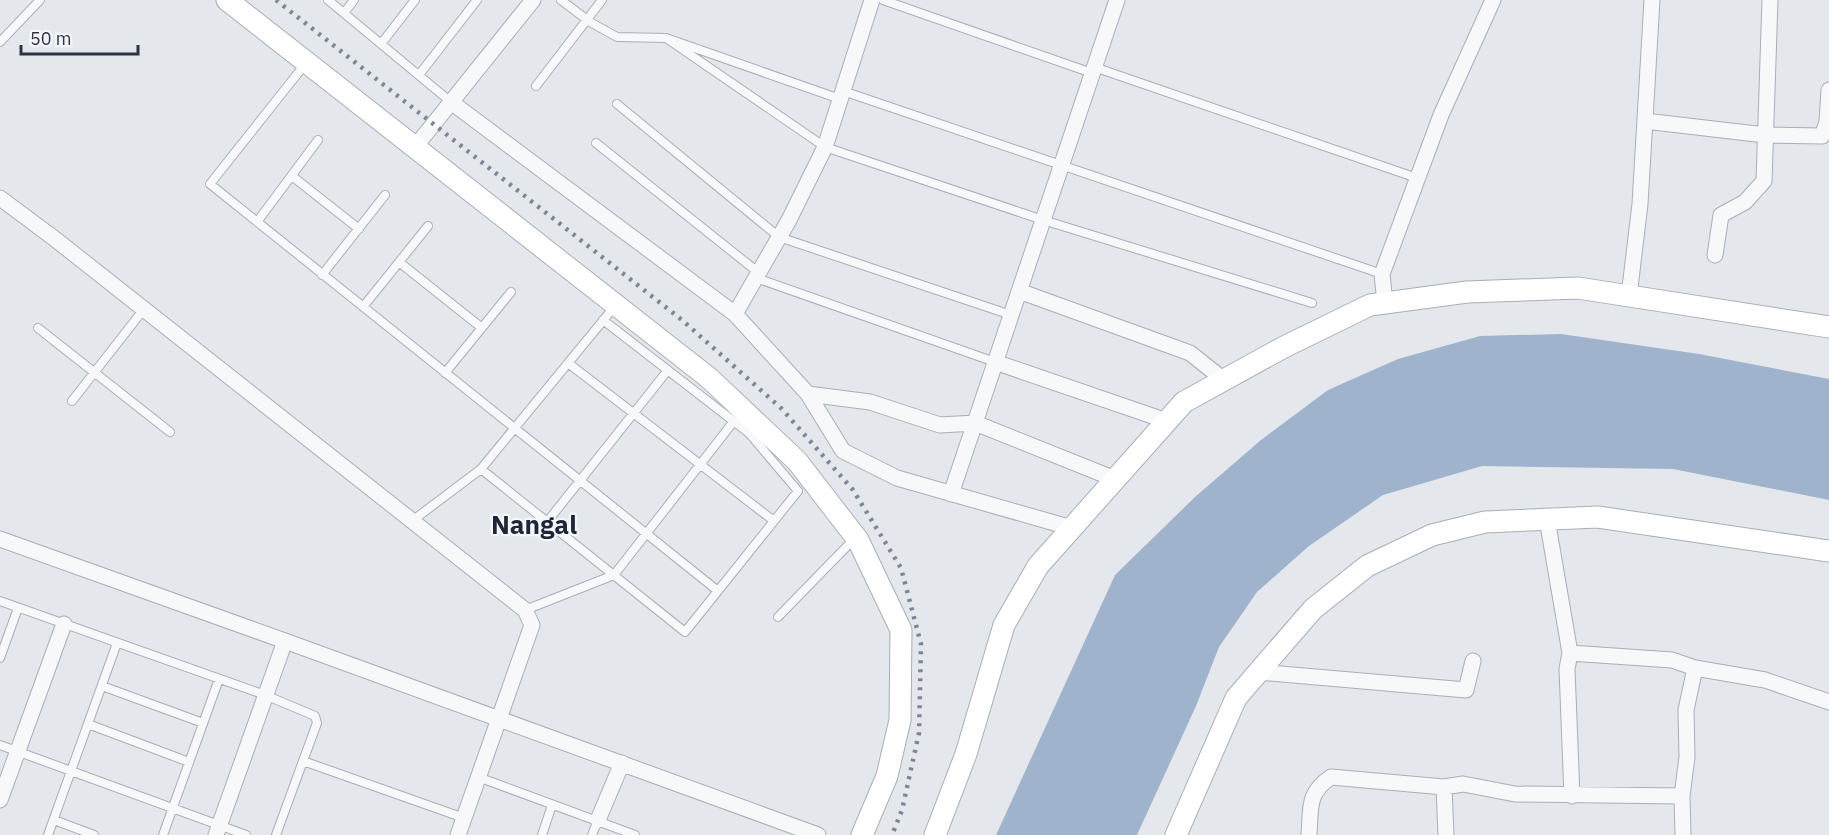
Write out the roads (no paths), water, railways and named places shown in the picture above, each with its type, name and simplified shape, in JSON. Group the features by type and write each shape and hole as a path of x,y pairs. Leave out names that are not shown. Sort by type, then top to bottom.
{"street":[{"path":"227,0 415,147 609,312 709,378 797,461 856,537 901,630 900,720 887,776 862,835"},
{"path":"415,147 533,0"},
{"path":"735,315 779,237 825,147 872,0"},
{"path":"951,494 1117,0"},
{"path":"1385,303 1382,274 1441,115 1493,0"},
{"path":"1629,296 1640,204 1652,0"},
{"path":"1715,255 1721,215 1745,202 1764,181 1770,0"},
{"path":"1645,121 1765,135 1822,136 1827,122 1829,90"},
{"path":"451,102 735,315 808,393 843,451 897,478 1072,528"},
{"path":"3,205 144,309 525,610 532,625 458,835"},
{"path":"935,835 966,754 1004,625 1038,566 1184,402 1284,346 1370,304 1467,292 1578,288 1829,327"},
{"path":"1019,291 1190,353 1224,380"},
{"path":"995,362 1167,421"},
{"path":"808,393 870,402 940,426 975,423 1115,479"},
{"path":"1176,835 1236,698 1258,672 1313,609 1367,566 1432,535 1485,522 1598,517 1829,551"},
{"path":"1547,519 1570,653 1567,669 1572,796"},
{"path":"0,539 285,640 816,835"},
{"path":"0,801 64,624"},
{"path":"218,830 285,640"},
{"path":"1570,653 1672,660 1695,668 1765,680 1829,702"},
{"path":"1258,672 1466,690 1473,661"},
{"path":"1683,835 1682,796 1687,757 1686,710 1695,668"},
{"path":"598,820 622,763"},
{"path":"1309,835 1312,797 1319,785 1331,777 1444,787 1464,784 1515,794 1682,796"},
{"path":"1444,787 1446,835"}],"lane":[{"path":"0,42 40,0"},
{"path":"328,0 451,102"},
{"path":"344,13 354,0"},
{"path":"381,44 416,0"},
{"path":"419,75 477,0"},
{"path":"561,0 586,20 617,37 666,38 1061,165 1382,274"},
{"path":"536,86 602,0"},
{"path":"883,0 1417,178"},
{"path":"666,38 825,147 1043,220 1312,303"},
{"path":"307,62 210,184 718,591"},
{"path":"617,104 779,237 1011,315"},
{"path":"256,222 318,140"},
{"path":"596,143 757,275 995,362"},
{"path":"292,176 359,229"},
{"path":"322,275 386,195"},
{"path":"363,307 428,226"},
{"path":"399,262 482,328"},
{"path":"446,373 511,292"},
{"path":"72,401 144,309"},
{"path":"412,521 481,469 609,312 668,370 749,433 798,490 685,632 481,469"},
{"path":"38,328 170,432"},
{"path":"568,363 774,521"},
{"path":"547,522 668,370"},
{"path":"525,610 614,575 734,421"},
{"path":"778,617 856,537"},
{"path":"0,601 265,695 315,716 317,723 276,835"},
{"path":"0,658 18,608"},
{"path":"48,835 117,643"},
{"path":"164,835 219,679"},
{"path":"102,686 203,723"},
{"path":"88,724 189,762"},
{"path":"0,745 173,808 218,830 246,835"},
{"path":"303,761 464,818"},
{"path":"478,777 635,835"},
{"path":"542,835 552,805"},
{"path":"54,820 94,835"},
{"path":"592,835 598,820"}],"water":[{"path":"1561,334 1699,354 1829,379 1829,500 1673,469 1482,466 1383,495 1309,546 1257,592 1219,647 1196,706 1137,835 996,835 1115,575 1195,497 1261,440 1328,390 1398,359 1480,336"}],"railway":[{"path":"276,0 682,320 782,409 853,490 901,568 921,644 919,733 902,810 892,835"}],"district":[{"name":"Nangal","path":"534,524"}]}
